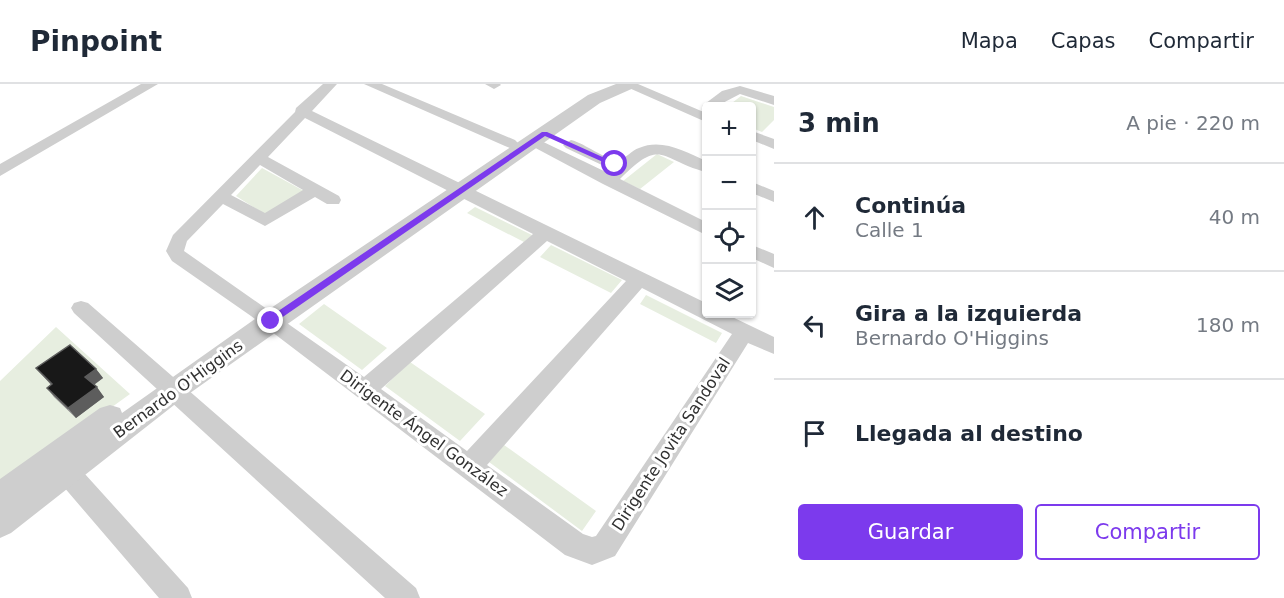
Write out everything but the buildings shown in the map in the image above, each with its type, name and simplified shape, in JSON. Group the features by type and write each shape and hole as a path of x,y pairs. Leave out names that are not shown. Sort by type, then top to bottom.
{"street":[{"path":"0,171 151,84"},
{"path":"315,190 265,220 220,196 330,84"},
{"path":"371,84 529,139 610,163 626,164"},
{"name":"Bernardo O'Higgins","path":"529,139 598,84"},
{"path":"629,84 702,110"},
{"name":"Bernardo O'Higgins","path":"0,497 455,187 594,99 629,84"},
{"path":"652,84 702,109"},
{"path":"716,102 728,91 737,89 774,101"},
{"path":"301,111 702,310"},
{"path":"756,137 774,144"},
{"path":"529,139 702,227"},
{"path":"609,181 644,150 654,148 668,150 702,165"},
{"path":"257,157 333,200"},
{"path":"756,189 774,197"},
{"name":"Dirigente Ángel González","path":"220,196 179,239 175,248 179,256 575,545 592,551"},
{"path":"365,390 546,232"},
{"path":"756,253 774,262"},
{"path":"469,467 639,279"},
{"path":"81,308 406,598"},
{"path":"718,318 774,346"},
{"name":"Dirigente Jovita Sandoval","path":"592,551 605,546 744,331"},
{"name":"Bernardo O'Higgins","path":"0,522 66,471 167,385"},
{"path":"66,471 178,598"}],"shaded area":[{"path":"741,96 774,107 774,120 762,132 756,130 756,102 733,102"},
{"path":"657,154 674,162 640,189 623,181"},
{"path":"262,168 304,191 266,215 236,196"},
{"path":"475,207 532,235 524,242 467,213"},
{"path":"551,245 622,280 611,293 540,257"},
{"path":"646,295 722,333 716,343 640,304"},
{"path":"324,304 387,348 362,370 299,324"},
{"path":"56,327 130,394 0,488 0,381"},
{"path":"410,362 485,414 460,441 385,386"},
{"path":"504,445 596,511 582,531 489,462"}],"route":[{"path":"271,321 544,134 615,164"}]}
